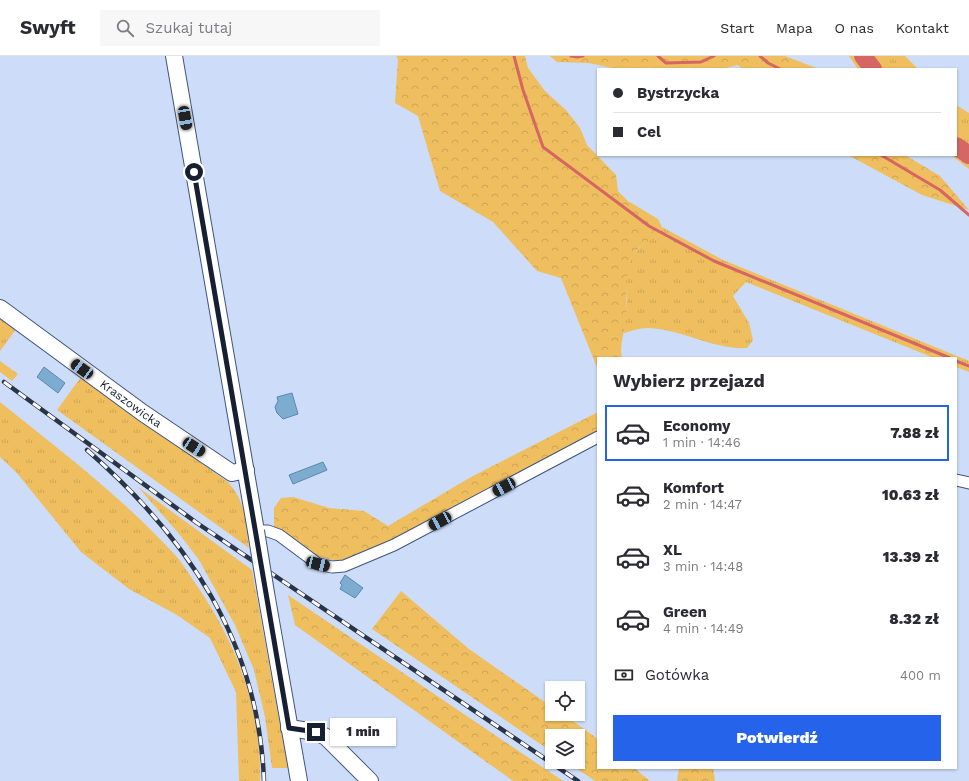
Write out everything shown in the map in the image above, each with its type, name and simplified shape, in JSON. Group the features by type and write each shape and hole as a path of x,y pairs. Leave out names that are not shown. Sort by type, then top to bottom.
{"street":[{"path":"174,56 299,781"},
{"name":"Kraszowicka","path":"0,308 143,413 232,473 246,470"},
{"path":"256,531 268,531 279,535 318,564 332,567 344,566 394,546 597,438"},
{"path":"957,480 969,483"},
{"path":"289,728 316,732 326,737 370,781"}],"green space":[{"path":"396,56 525,56 528,68 545,91 566,110 580,128 587,145 616,175 618,191 628,201 658,219 662,227 657,237 644,244 635,252 627,273 627,309 626,322 621,344 622,357 597,357 597,368 561,278 537,271 493,222 440,191 418,116 395,103 398,59"},
{"path":"550,56 785,56 816,68 741,68 738,65 726,68 612,68 589,63 557,62"},
{"path":"849,56 905,56 917,68 857,68"},
{"path":"957,106 969,113 969,169 952,156 957,156"},
{"path":"850,156 907,156 940,176 969,210 922,195"},
{"path":"662,227 723,260 969,361 969,372 957,367 957,357 932,357 746,282 733,296 749,323 753,340 747,348 722,346 661,329 645,328 624,333 627,302 625,273 633,255 646,241 657,237"},
{"path":"0,318 17,328 0,351"},
{"path":"0,361 18,374 12,381 0,372"},
{"path":"81,377 228,482 242,505 246,521 249,548 57,410"},
{"path":"0,402 69,457 135,514 176,556 186,569 210,605 223,628 244,677 256,728 260,781 239,781 236,692 210,638 177,615 129,589 81,552 16,472 0,457"},
{"path":"597,413 597,432 368,553 344,560 325,558 307,550 274,527 274,508 281,498 293,497 329,508 364,511 388,526 471,477"},
{"path":"138,487 252,570 288,768 272,768 265,717 254,670 235,625 199,560 180,535"},
{"path":"401,591 469,649 545,702 545,721 573,721 584,729 545,729 545,747 372,629"},
{"path":"288,595 563,781 513,781 295,625"},
{"path":"585,730 597,738 597,769 635,769 650,781 595,781 577,769 585,769"},
{"path":"679,769 713,769 715,781 677,781"}],"building":[{"path":"44,367 65,383 58,393 37,377"},
{"path":"292,393 298,414 283,419 277,413 275,407 278,401 277,397"},
{"path":"323,462 327,470 293,484 289,475"},
{"path":"345,575 363,588 355,598 340,589 342,585 340,583"}],"waterway":[{"path":"514,56 523,90 543,147 649,226 714,261 948,357"},
{"path":"571,56 583,56"},
{"path":"658,56 666,63 701,62 714,56"},
{"path":"760,56 768,63 778,68"},
{"path":"863,56 872,68"},
{"path":"957,147 969,155"},
{"path":"883,156 940,190 969,215"},
{"path":"957,361 969,366"}],"railway":[{"path":"4,382 197,523 578,781"},
{"path":"87,450 157,519 186,557 212,597 232,639 248,683 259,731 264,781"}],"route":[{"path":"194,172 289,728 316,732"}]}
